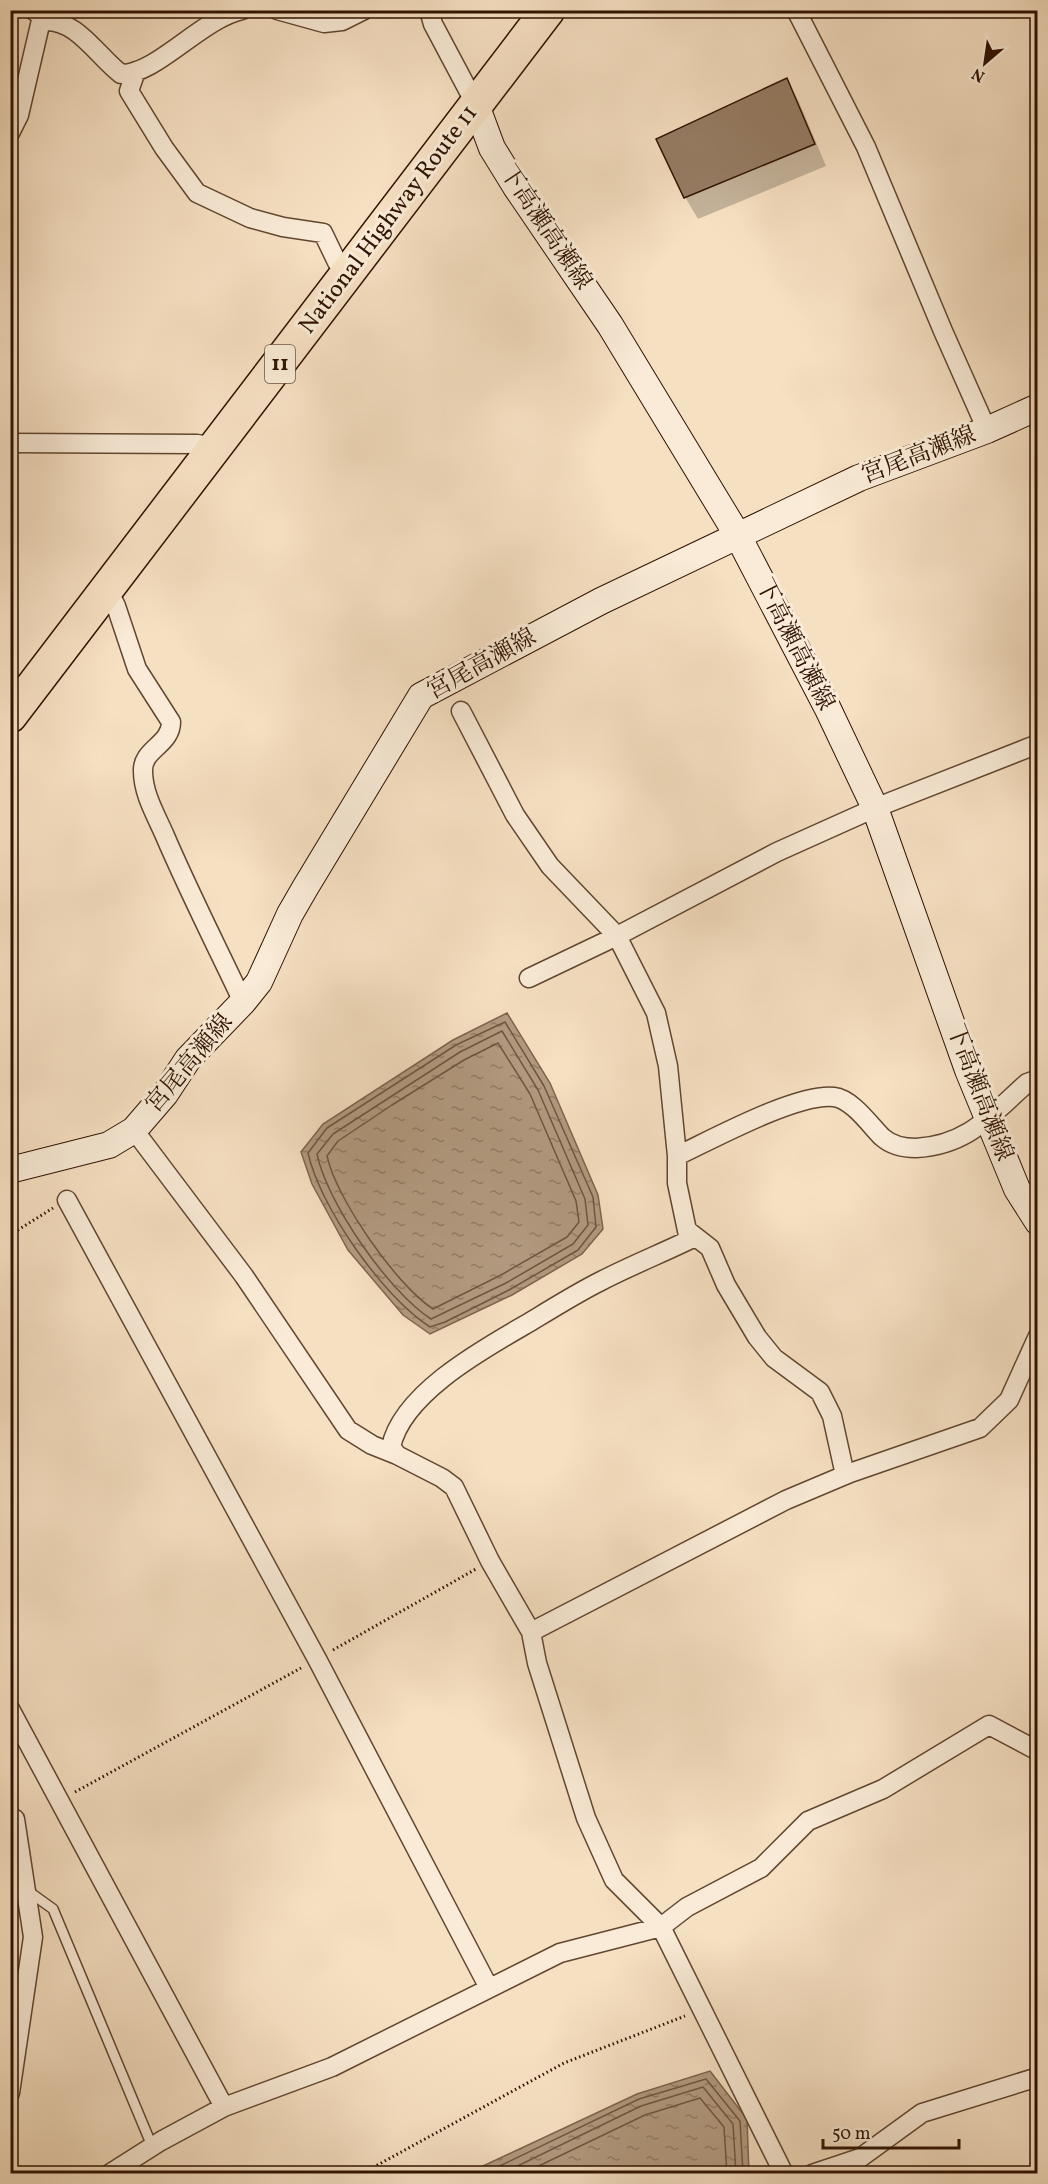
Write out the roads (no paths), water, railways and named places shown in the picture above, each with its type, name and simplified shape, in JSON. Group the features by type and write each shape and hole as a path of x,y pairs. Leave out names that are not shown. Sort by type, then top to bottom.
{"highway":[{"name":"National Highway Route 11","path":"10,716 548,10"}],"main road":[{"name":"下高瀬高瀬線","path":"476,105 492,148 610,325 738,536 828,710 875,808 987,1118 1017,1189 1038,1222"},
{"name":"宮尾高瀬線","path":"10,1170 109,1145 134,1130 165,1094 188,1059 259,982 290,914 421,696 601,601 859,478 987,430 1038,407"}],"street":[{"path":"38,13 44,21 63,23 121,74 130,74 149,65 206,26 242,10"},
{"path":"277,10 324,23 342,21 364,10"},
{"path":"429,10 433,24 476,105"},
{"path":"796,10 866,147 987,430"},
{"path":"10,133 20,115 38,13"},
{"path":"136,71 129,91 164,148 197,193 250,218 283,227 323,233 337,262 349,272"},
{"path":"10,443 197,444 216,447"},
{"path":"108,590 116,606 137,669 171,722 171,730 165,740 146,757 142,769 146,794 179,870 243,1002"},
{"path":"397,1455 391,1447 393,1434 407,1413 443,1377 470,1356 600,1281 689,1240 677,1183 677,1156 668,1066 656,1012 617,936 550,866 515,815 462,711"},
{"path":"529,978 617,936 777,852 875,808 1038,744"},
{"path":"677,1156 774,1111 815,1097 837,1097 863,1114 884,1139 904,1148 936,1147 966,1136 1027,1083 1038,1079"},
{"path":"134,1130 244,1276 348,1430 372,1445 442,1478 454,1487 490,1561 531,1632 537,1663 586,1818 614,1880 661,1927 784,2174"},
{"path":"67,1200 317,1659 489,1988"},
{"path":"687,1230 710,1248 726,1285 752,1328 774,1358 820,1392 832,1416 845,1475"},
{"path":"531,1632 786,1500 845,1475 980,1428 1009,1400 1038,1336"},
{"path":"10,1709 224,2107"},
{"path":"109,2174 152,2146 224,2107 332,2067 560,1953 661,1927 687,1907 761,1868 808,1821 883,1789 989,1725 1038,1751"},
{"path":"10,2093 33,1937 15,1819"},
{"path":"812,2174 840,2170 922,2113 1038,2077"}],"lane":[{"path":"10,1878 53,1909 152,2146"}],"water":[{"path":"507,1013 550,1083 598,1195 603,1229 582,1254 512,1295 430,1334 403,1315 348,1250 312,1184 301,1152 323,1124 453,1040"},
{"path":"710,2071 747,2119 749,2173 468,2173 637,2094"}]}
